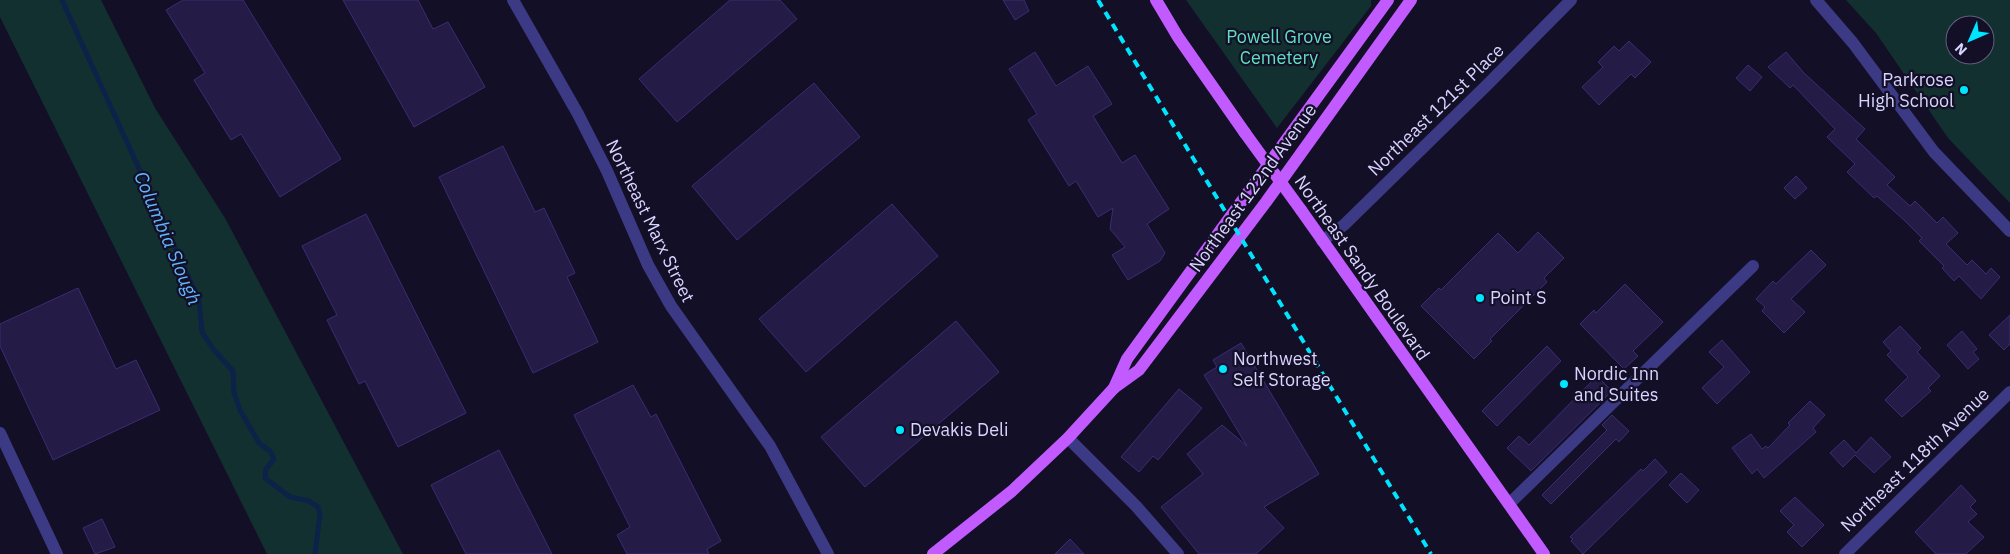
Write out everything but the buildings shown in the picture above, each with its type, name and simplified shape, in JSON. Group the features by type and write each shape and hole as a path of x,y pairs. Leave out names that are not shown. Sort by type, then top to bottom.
{"main road":[{"name":"Northeast Sandy Boulevard","path":"1156,0 1178,37 1245,133 1544,554"},
{"path":"1377,15 1381,0"},
{"name":"Northeast 122nd Avenue","path":"1114,388 1126,359 1388,0"},
{"name":"Northeast 122nd Avenue","path":"934,554 993,508 1068,438 1114,388 1139,370 1266,202 1411,0"}],"street":[{"name":"Northeast Marx Street","path":"513,0 582,123 607,172 648,264 671,306 770,446 828,554"},
{"name":"Northeast 121st Place","path":"1322,241 1344,225 1489,84 1571,0"},
{"path":"1816,0 1853,43 1934,152 2010,231"},
{"path":"1509,504 1753,266"},
{"name":"Northeast 118th Avenue","path":"1845,554 2010,392"},
{"path":"0,433 57,554"},
{"path":"1068,438 1136,506 1178,554"}],"green space":[{"path":"0,0 101,0 155,108 225,218 403,554 267,554 0,17"},
{"name":"Powell Grove Cemetery","path":"1186,0 1371,0 1371,6 1277,128"},
{"name":"Parkrose High School","path":"1846,0 2010,0 2010,203 1948,138 1876,33"}],"waterway":[{"name":"Columbia Slough","path":"62,0 199,300 202,332 213,349 233,371 234,393 240,410 259,443 270,451 274,459 266,469 265,478 290,497 309,501 318,507 320,514 315,554"}],"railway":[{"path":"1098,0 1431,554"}],"place":[{"name":"Parkrose High School","path":"1964,90"},
{"name":"Point S","path":"1480,298"},
{"name":"Northwest Self Storage","path":"1223,369"},
{"name":"Nordic Inn and Suites","path":"1564,384"},
{"name":"Devakis Deli","path":"900,430"}]}
